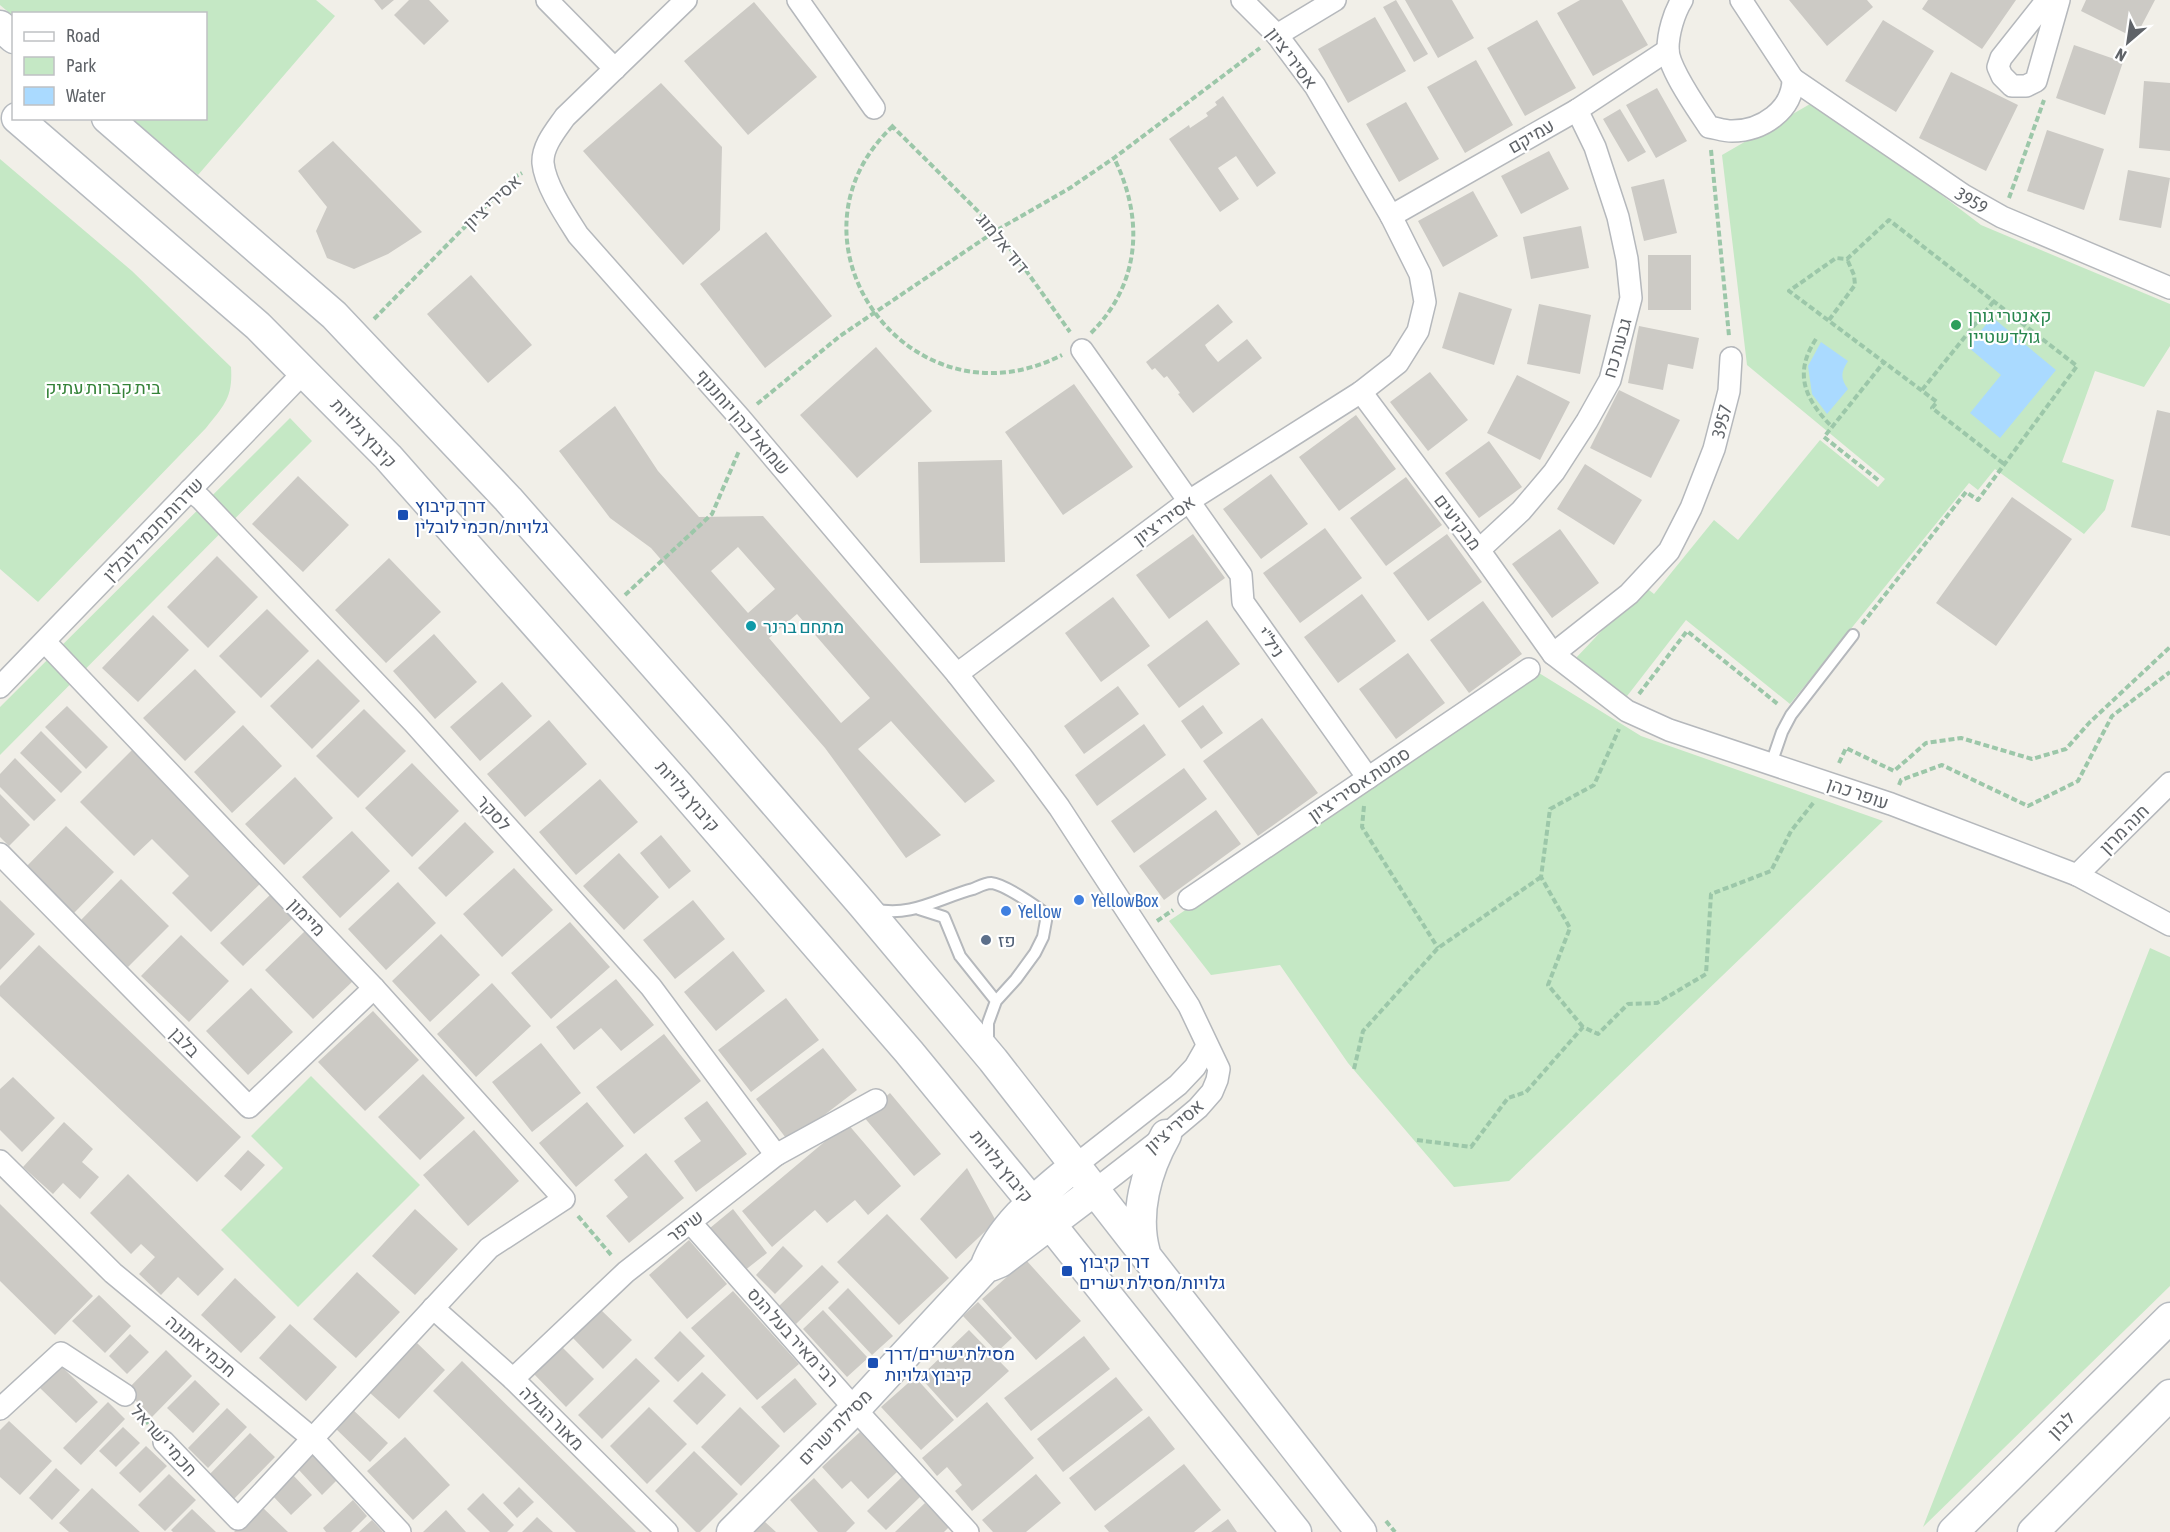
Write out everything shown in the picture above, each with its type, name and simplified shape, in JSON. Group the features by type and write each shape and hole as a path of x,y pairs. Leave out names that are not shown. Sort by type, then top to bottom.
{"main road":[{"path":"0,26 12,36"},
{"path":"0,104 12,113"},
{"name":"קיבוץ גלויות","path":"19,120 258,326 388,457 686,794 909,1052 1051,1225 1296,1532"},
{"path":"109,120 334,315 508,499 863,905 993,1060 1361,1532"},
{"path":"1146,1256 1140,1231 1141,1209 1154,1161 1166,1135"},
{"name":"מסילת ישרים","path":"732,1532 855,1408 985,1268 991,1253 1031,1202 1076,1165"},
{"name":"מסילת ישרים","path":"985,1268 1000,1262 1095,1190"},
{"name":"לבון","path":"1953,1532 2170,1318"},
{"path":"2033,1532 2170,1395"}],"street":[{"path":"547,0 615,69"},
{"path":"543,163 546,147 565,117 686,0"},
{"path":"798,0 874,108"},
{"name":"אסירי ציון","path":"1095,1190 1198,1108 1212,1092 1219,1069 1206,1046 1189,1006 1059,807 957,674 1189,501 1361,392 1398,363 1418,331 1425,302 1420,274 1391,216 1315,87 1270,28 1242,0"},
{"path":"1250,0 1270,28 1335,0"},
{"path":"1682,0 1674,12 1668,50 1678,76 1709,127 1732,131 1751,128 1769,119 1787,105 1793,89 1793,79 1741,0"},
{"path":"2047,0 2001,58 1998,67 2002,76 2012,86 2026,86 2036,81 2059,0"},
{"name":"עמיקם","path":"1391,216 1577,110 1668,50"},
{"name":"3959","path":"1793,79 1963,195 2002,217 2170,287"},
{"name":"גבעת כח","path":"1479,550 1521,511 1554,472 1587,421 1610,380 1631,298 1627,259 1618,217 1595,147 1577,110"},
{"name":"שמואל כהן יוחננוף","path":"543,163 561,209 578,235 746,424 957,674"},
{"path":"1080,347 1189,501"},
{"name":"3957","path":"1553,654 1629,594 1669,551 1691,508 1714,449 1729,391 1731,358"},
{"name":"שדרות חכמי לובלין","path":"0,687 305,371"},
{"name":"מבקיעים","path":"1361,392 1553,654"},
{"name":"לסקר","path":"190,490 412,723 651,987 776,1155"},
{"name":"ניל\"י","path":"1189,501 1241,575 1243,602 1368,778"},
{"name":"מיימון","path":"45,642 374,988 564,1199"},
{"name":"עופר כהן","path":"1553,654 1627,711 1669,730 1891,804 2077,875 2170,925"},
{"name":"סמטת אסירי ציון","path":"1189,899 1529,669"},
{"name":"חנה מרון","path":"2077,875 2170,783"},
{"name":"בלבן","path":"0,854 249,1107 374,988"},
{"name":"אסירי ציון","path":"1076,1165 1178,1085 1195,1067 1206,1046"},
{"name":"שיפר","path":"513,1379 626,1272 776,1155 876,1100"},
{"name":"חכמי אתונה","path":"0,1161 114,1273 312,1438 400,1532"},
{"path":"312,1438 489,1248 564,1199"},
{"name":"רבי מאיר בעל הנס","path":"690,1222 968,1532"},
{"name":"מאור הגולה","path":"433,1308 513,1379 667,1532"},
{"name":"חכמי ישראל","path":"0,1408 61,1353 125,1395"},
{"name":"חכמי ישראל","path":"164,1442 238,1519 312,1438"}],"lane":[{"path":"1771,764 1782,732 1791,715 1853,635"},
{"path":"863,905 893,913 919,909 951,895 991,884 1024,898 1047,915 1043,937 1035,953 996,1001 988,1023 987,1034 993,1060"},
{"path":"919,909 944,917 960,956 996,1001"}],"path":[{"path":"607,612 712,514 746,434 746,424 840,336 997,230 1070,188 1114,158 1270,28"},
{"path":"2002,217 2044,100 2036,81"},
{"name":"דוד אלמוג","path":"874,108 997,230 1080,347"},
{"path":"893,126 870,152 852,193 848,215 848,238 850,261 857,283 874,313 897,339 915,352 947,366 980,374 1026,370 1080,347 1113,306 1130,266 1134,232 1131,199 1114,158"},
{"path":"1709,127 1731,358"},
{"name":"אסירי ציון","path":"367,326 513,178 543,163"},
{"path":"1853,635 1966,492 1978,500 2077,366 1889,220 1847,259 1836,258 1790,291 1937,402 1932,408 2004,464"},
{"path":"1829,320 1856,285 1847,259"},
{"path":"1922,390 1994,301"},
{"path":"1816,339 1804,362 1804,383 1815,407 1832,427"},
{"path":"1878,480 1824,437 1884,362"},
{"path":"1791,715 1687,631 1627,711 1594,785 1550,809 1541,877 1570,928 1548,985 1583,1027 1598,1034 1628,1004 1657,1004 1706,974 1711,894 1770,871 1791,831 1829,784 1846,748 1894,771 1926,742 1961,738 2032,759 2066,749 2090,722 2170,646"},
{"path":"1891,804 1901,780 1942,765 2028,806 2078,781 2112,716 2170,672"},
{"path":"1368,778 1362,827 1438,948"},
{"path":"1354,1069 1363,1031 1438,948 1541,877"},
{"path":"1141,932 1189,899"},
{"path":"1417,1140 1471,1147 1508,1098 1526,1092 1583,1027"},
{"path":"564,1199 626,1272"},
{"name":"חכמי ישראל","path":"125,1395 164,1442"}],"green space":[{"path":"0,0 316,0 335,16 198,175 133,120 207,120 207,12 12,12 12,15 0,5"},
{"name":"קאנטרי גורן גולדשטיין","path":"1817,100 1981,225 2170,304 2170,346 2144,387 2095,371 2062,462 2114,480 2105,510 2084,534 1995,469 1978,490 1969,483 1790,704 1686,620 1624,700 1575,659 1644,586 1654,594 1714,520 1738,540 1820,440 1878,487 1885,479 1747,365 1722,155"},
{"name":"בית קברות עתיק","path":"0,159 132,271 231,367 229,394 206,428 38,602 0,569"},
{"path":"290,418 312,441 0,755 0,707"},
{"path":"1539,673 1641,736 1883,821 1509,1181 1454,1187 1348,1063 1280,965 1211,975 1169,921"},
{"path":"2150,948 2170,957 2170,1286 1923,1527"},
{"path":"311,1076 420,1185 298,1307 221,1230 283,1168 251,1136"}],"water":[{"path":"1992,317 2056,370 2000,438 1970,413 2001,375 1968,347"},
{"path":"1821,342 1848,361 1842,375 1848,389 1827,414 1812,394 1808,366"}],"building":[{"path":"374,0 394,0 382,10"},
{"path":"409,0 429,0 449,21 424,45 394,15"},
{"path":"1396,0 1428,54 1414,62 1383,7"},
{"path":"1405,0 1452,0 1474,38 1438,58"},
{"path":"1580,0 1622,0 1648,45 1593,76 1557,13"},
{"path":"1789,0 1867,0 1873,7 1827,46"},
{"path":"1928,0 2016,0 1982,49 1922,9"},
{"path":"2086,0 2155,0 2135,38 2081,11"},
{"path":"754,2 817,77 748,135 684,61"},
{"path":"1375,17 1406,71 1348,103 1318,49"},
{"path":"1537,20 1576,88 1525,116 1487,48"},
{"path":"1883,20 1934,51 1896,112 1845,81"},
{"path":"2074,45 2123,62 2105,115 2056,98"},
{"path":"1476,60 1513,125 1465,153 1427,87"},
{"path":"1951,72 2018,105 1986,171 1919,138"},
{"path":"2144,81 2170,83 2170,151 2139,148"},
{"path":"661,83 722,147 720,230 683,265 583,151"},
{"path":"1657,88 1687,141 1656,158 1626,105"},
{"path":"1223,96 1276,173 1257,187 1236,156 1218,168 1239,199 1220,212 1169,139 1189,125 1190,128 1208,116 1206,113 1217,105 1215,102"},
{"path":"1406,102 1439,159 1399,182 1366,124"},
{"path":"1620,109 1646,152 1628,162 1603,119"},
{"path":"2047,130 2104,149 2084,210 2027,191"},
{"path":"333,141 422,232 388,254 354,269 327,258 316,231 327,207 298,171"},
{"path":"1549,151 1569,189 1521,214 1501,176"},
{"path":"2128,170 2170,178 2161,228 2119,220"},
{"path":"1664,179 1677,233 1644,241 1631,187"},
{"path":"1473,191 1498,236 1443,267 1418,221"},
{"path":"1581,226 1589,268 1531,279 1523,237"},
{"path":"766,232 832,316 765,368 700,284"},
{"path":"1648,255 1691,255 1691,310 1648,310"},
{"path":"471,275 532,345 488,383 427,314"},
{"path":"1459,292 1512,309 1494,365 1442,348"},
{"path":"1218,304 1233,322 1205,345 1208,350 1218,362 1247,339 1262,358 1193,413 1167,376 1164,378 1155,368 1152,370 1146,362"},
{"path":"1539,304 1591,315 1580,374 1527,364"},
{"path":"1639,326 1699,338 1693,369 1668,364 1663,390 1628,383"},
{"path":"876,347 932,411 857,478 800,415"},
{"path":"1430,372 1468,420 1428,451 1390,402"},
{"path":"1517,375 1570,402 1540,460 1487,433"},
{"path":"1074,384 1133,467 1063,515 1005,432"},
{"path":"1619,390 1680,420 1651,478 1590,448"},
{"name":"מתחם ברנר","path":"615,406 658,471 699,517 763,516 995,781 965,803 891,721 858,749 941,835 906,858 825,748 651,548 610,518 559,451","holes":["738,547 775,589 748,613 711,571","797,614 870,698 841,723 769,638"]},
{"path":"2157,410 2170,413 2170,536 2131,527"},
{"path":"1356,415 1396,469 1339,511 1299,457"},
{"path":"1489,441 1522,487 1479,518 1445,473"},
{"path":"1002,460 1005,562 920,563 918,462"},
{"path":"1585,464 1642,500 1614,545 1557,509"},
{"path":"1271,474 1308,524 1261,559 1223,509"},
{"path":"298,476 349,525 303,572 252,524"},
{"path":"1406,477 1442,525 1386,566 1350,518"},
{"path":"2012,497 2072,539 1996,646 1936,603"},
{"path":"1325,528 1362,578 1300,623 1263,573"},
{"path":"1560,529 1599,583 1552,618 1512,564"},
{"path":"1193,534 1225,578 1169,619 1136,575"},
{"path":"1447,534 1482,582 1428,621 1393,573"},
{"path":"217,556 258,597 208,648 167,607"},
{"path":"389,558 441,612 386,663 335,610"},
{"path":"1362,594 1396,641 1338,683 1304,637"},
{"path":"1113,597 1150,646 1101,682 1065,633"},
{"path":"1483,601 1522,654 1469,693 1430,640"},
{"path":"267,609 309,651 261,698 219,656"},
{"path":"153,615 189,650 138,702 102,668"},
{"path":"1207,620 1240,664 1179,708 1147,665"},
{"path":"434,634 477,682 435,719 393,671"},
{"path":"1408,653 1445,703 1396,739 1359,689"},
{"path":"318,659 360,701 312,749 270,706"},
{"path":"195,669 236,712 185,761 143,718"},
{"path":"502,682 532,716 480,761 450,727"},
{"path":"1118,686 1139,714 1084,754 1064,726"},
{"path":"1203,705 1223,733 1201,749 1181,721"},
{"path":"67,706 108,747 86,769 45,727"},
{"path":"364,709 406,751 358,798 316,756"},
{"path":"1262,718 1318,793 1258,836 1203,761"},
{"path":"549,720 587,764 525,817 487,774"},
{"path":"1144,724 1166,755 1097,806 1075,775"},
{"path":"243,725 282,766 232,813 194,772"},
{"path":"41,731 82,772 61,793 20,753"},
{"path":"133,749 263,881 211,932 172,893 189,876 152,839 134,856 80,802"},
{"path":"15,758 56,800 34,821 0,787 0,774"},
{"path":"412,763 459,811 412,857 365,808"},
{"path":"1184,768 1207,799 1134,853 1111,821"},
{"path":"295,777 333,818 284,865 245,824"},
{"path":"600,779 638,822 576,875 539,832"},
{"path":"0,794 30,825 9,846 0,837"},
{"path":"1216,810 1241,844 1164,900 1139,866"},
{"path":"465,822 494,852 446,897 418,868"},
{"path":"66,826 114,872 74,913 26,867"},
{"path":"352,831 390,871 340,918 302,877"},
{"path":"661,835 691,871 669,889 640,853"},
{"path":"619,853 659,897 624,930 583,886"},
{"path":"514,868 553,910 502,957 463,914"},
{"path":"121,879 169,926 128,967 81,920"},
{"path":"398,882 436,923 386,970 348,929"},
{"path":"271,894 294,917 243,966 220,943"},
{"path":"0,900 35,934 0,970"},
{"path":"693,900 725,939 675,979 643,940"},
{"path":"570,922 610,967 551,1019 511,973"},
{"path":"305,931 353,981 313,1019 265,970"},
{"path":"441,934 480,975 430,1022 392,981"},
{"path":"181,935 229,981 189,1022 141,976"},
{"path":"39,945 241,1137 197,1182 0,996 0,986"},
{"path":"733,951 765,991 716,1031 684,992"},
{"path":"616,979 654,1025 621,1051 601,1028 574,1050 556,1027"},
{"path":"492,983 531,1026 476,1077 437,1034"},
{"path":"251,988 293,1032 248,1075 206,1031"},
{"path":"786,998 819,1040 751,1092 718,1050"},
{"path":"373,1011 419,1060 365,1111 318,1062"},
{"path":"664,1034 701,1081 634,1134 596,1087"},
{"path":"541,1043 581,1093 532,1132 492,1082"},
{"path":"823,1048 857,1090 789,1142 756,1099"},
{"path":"423,1074 465,1118 420,1160 378,1117"},
{"path":"13,1077 55,1118 22,1152 0,1130 0,1089"},
{"path":"890,1093 941,1154 914,1176 863,1116"},
{"path":"707,1101 747,1154 696,1192 674,1161 701,1141 684,1118"},
{"path":"587,1102 624,1146 576,1187 539,1143"},
{"path":"64,1122 93,1149 82,1162 99,1177 80,1199 63,1183 53,1194 23,1167"},
{"path":"847,1123 901,1186 868,1215 855,1200 827,1223 815,1210 772,1247 742,1211"},
{"path":"474,1130 519,1181 468,1226 423,1175"},
{"path":"248,1150 265,1165 241,1191 224,1176"},
{"path":"646,1153 684,1198 629,1243 606,1216 628,1197 614,1180"},
{"path":"967,1168 996,1221 956,1259 920,1219"},
{"path":"128,1174 224,1269 198,1296 178,1277 161,1295 139,1274 155,1257 141,1244 131,1254 90,1213"},
{"path":"0,1204 93,1296 55,1335 0,1281"},
{"path":"415,1209 458,1249 415,1295 372,1256"},
{"path":"733,1209 767,1253 744,1271 710,1228"},
{"path":"887,1214 949,1278 899,1325 837,1262"},
{"path":"689,1240 727,1284 687,1319 649,1275"},
{"path":"783,1246 803,1266 775,1294 756,1275"},
{"path":"1026,1260 1081,1321 1036,1360 982,1299"},
{"path":"822,1265 839,1282 796,1324 779,1306"},
{"path":"357,1272 400,1312 356,1358 313,1319"},
{"path":"235,1278 276,1317 241,1353 201,1315"},
{"path":"848,1288 893,1336 872,1355 828,1308"},
{"path":"733,1291 799,1364 757,1400 691,1328"},
{"path":"99,1295 131,1326 105,1353 72,1321"},
{"path":"978,1302 1012,1338 997,1352 963,1316"},
{"path":"600,1309 632,1340 603,1369 572,1337"},
{"path":"823,1310 868,1358 847,1377 803,1329"},
{"path":"290,1324 337,1367 306,1401 259,1358"},
{"path":"969,1330 1009,1371 957,1418 920,1377"},
{"path":"680,1331 705,1356 678,1382 654,1358"},
{"path":"130,1334 149,1352 127,1374 109,1356"},
{"path":"1084,1336 1110,1369 1031,1431 1004,1398"},
{"path":"417,1343 445,1370 399,1419 370,1393"},
{"path":"561,1346 594,1379 566,1407 533,1373"},
{"path":"166,1350 192,1376 152,1417 126,1391"},
{"path":"636,1358 660,1381 602,1439 578,1415"},
{"path":"462,1361 636,1532 576,1532 433,1391"},
{"path":"61,1366 98,1402 76,1423 40,1388"},
{"path":"702,1372 726,1395 697,1425 673,1401"},
{"path":"915,1377 954,1420 921,1450 881,1407"},
{"path":"1116,1377 1143,1410 1063,1472 1037,1439"},
{"path":"795,1378 817,1404 784,1433 761,1407"},
{"path":"195,1380 220,1404 193,1433 167,1408"},
{"path":"108,1402 125,1419 81,1465 63,1448"},
{"path":"987,1402 1034,1458 972,1511 955,1491 962,1485 947,1467 937,1476 922,1458"},
{"path":"350,1407 388,1443 370,1462 332,1425"},
{"path":"649,1407 687,1444 647,1484 610,1446"},
{"path":"740,1407 780,1446 741,1486 701,1447"},
{"path":"227,1408 247,1427 208,1468 188,1448"},
{"path":"1149,1416 1175,1449 1095,1511 1069,1478"},
{"path":"9,1421 52,1461 20,1495 0,1477 0,1430"},
{"path":"123,1427 140,1443 116,1467 99,1451"},
{"path":"860,1432 897,1472 868,1499 851,1481 842,1489 822,1467"},
{"path":"250,1433 275,1457 232,1501 207,1477"},
{"path":"405,1437 450,1485 413,1520 367,1471"},
{"path":"146,1446 167,1466 140,1493 119,1473"},
{"path":"694,1451 738,1494 700,1532 696,1532 655,1491"},
{"path":"313,1455 337,1480 322,1495 298,1469"},
{"path":"1184,1464 1221,1510 1194,1532 1109,1532 1104,1526"},
{"path":"56,1468 80,1490 52,1520 29,1498"},
{"path":"169,1474 196,1500 165,1531 138,1505"},
{"path":"292,1474 312,1495 291,1515 271,1494"},
{"path":"1036,1474 1061,1503 1026,1532 993,1532 982,1520"},
{"path":"902,1477 921,1496 886,1530 867,1511"},
{"path":"814,1478 855,1523 846,1532 818,1532 790,1500"},
{"path":"519,1487 534,1502 517,1518 503,1503"},
{"path":"92,1488 140,1532 69,1532 59,1523"},
{"path":"483,1493 514,1525 507,1532 490,1532 467,1509"},
{"path":"353,1500 367,1516 351,1532 326,1532 323,1528"},
{"path":"925,1503 949,1527 944,1532 895,1532"},
{"path":"260,1505 288,1532 234,1532"},
{"path":"192,1509 216,1532 173,1532 171,1530"},
{"path":"446,1510 466,1532 423,1532"},
{"path":"537,1517 553,1532 522,1532"},
{"path":"1228,1519 1237,1532 1211,1532"},
{"path":"372,1520 383,1532 359,1532"},
{"path":"764,1521 776,1532 754,1532"}],"place":[{"name":"קאנטרי גורן גולדשטיין","path":"1956,325"},
{"name":"דרך קיבוץ גלויות/חכמי לובלין","path":"403,515"},
{"name":"מתחם ברנר","path":"751,626"},
{"name":"YellowBox","path":"1079,900"},
{"name":"Yellow","path":"1006,911"},
{"name":"פז","path":"986,940"},
{"name":"דרך קיבוץ גלויות/מסילת ישרים","path":"1067,1271"},
{"name":"מסילת ישרים/דרך קיבוץ גלויות","path":"873,1363"}]}
